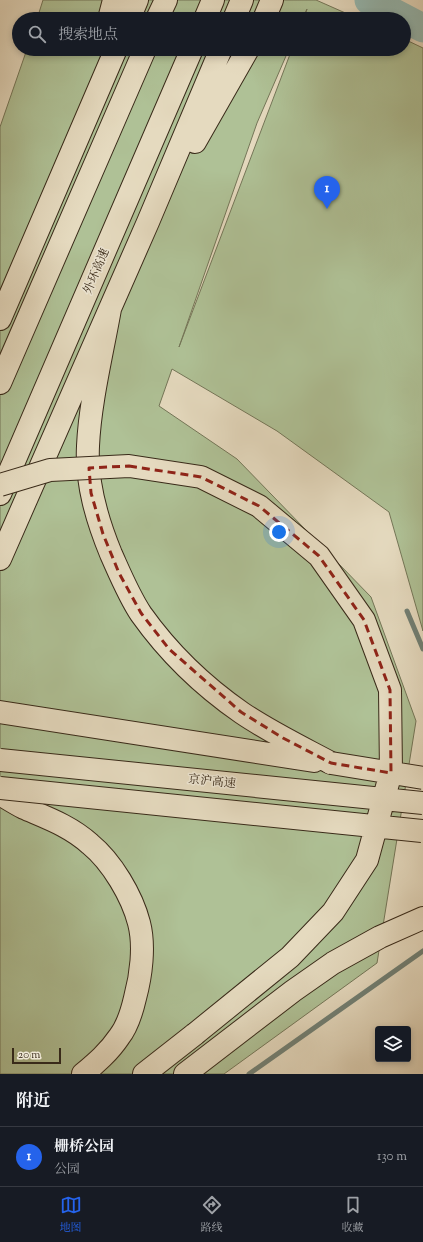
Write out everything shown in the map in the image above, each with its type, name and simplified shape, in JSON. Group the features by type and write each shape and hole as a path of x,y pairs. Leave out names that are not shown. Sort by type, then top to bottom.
{"highway":[{"path":"111,12 114,0"},
{"path":"132,12 137,0"},
{"path":"237,12 242,0"},
{"path":"267,12 272,0"},
{"path":"78,138 99,56"},
{"path":"0,319 113,56"},
{"path":"0,383 141,56"},
{"name":"外环高速","path":"0,494 189,56"},
{"path":"0,559 110,310 218,56"},
{"path":"148,222 244,56"},
{"path":"110,310 92,413 88,447 91,493 103,534 119,573 141,613 169,649 201,680 241,712 283,738 331,763"},
{"path":"0,485 50,470 129,466 201,477 259,506 319,556 364,620 390,690 391,772 367,860 333,912 290,957 144,1074"},
{"path":"0,712 423,778"},
{"name":"京沪高速","path":"0,760 423,803"},
{"path":"0,788 423,831"},
{"path":"0,794 22,807 47,816 68,827 91,844 113,870 129,896 139,924 142,952 140,980 132,1009 120,1036 101,1059 83,1074"},
{"path":"185,1074 293,991 333,964 380,937 423,918"}],"highlighted area":[{"path":"129,466 201,477 259,506 319,556 364,620 390,690 391,773 331,763 283,738 241,712 169,649 141,613 119,573 103,534 91,493 89,468"}],"green space":[{"path":"43,0 316,0 343,12 306,12 307,9 306,12 39,12"},
{"path":"411,42 423,48 423,631 389,512 277,431 172,369 159,406 237,459 371,597 416,721 377,963 224,1074 0,1074 0,127 25,56 286,56 257,123 179,347 289,56 411,56"}],"waterway":[{"path":"369,0 392,12"},
{"path":"411,22 423,28"},
{"path":"407,611 423,649"},
{"path":"249,1074 423,951"}],"place":[{"name":"栅桥公园","path":"327,209"}]}
